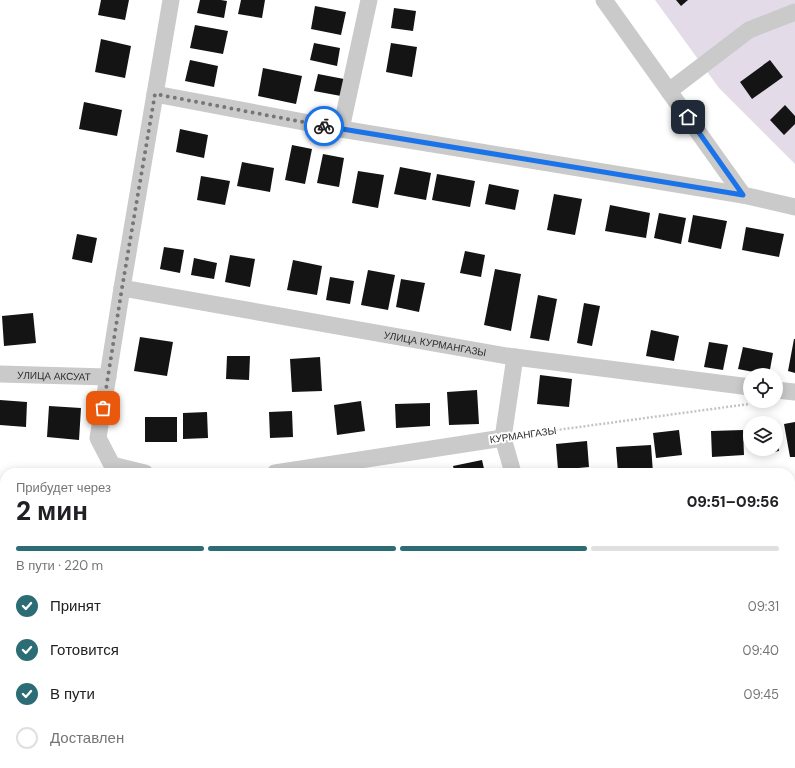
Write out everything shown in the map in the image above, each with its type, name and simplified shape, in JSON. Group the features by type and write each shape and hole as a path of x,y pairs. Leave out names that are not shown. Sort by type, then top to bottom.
{"street":[{"path":"124,468 112,465 98,438 122,288 172,0"},
{"path":"342,130 369,0"},
{"path":"604,0 743,195"},
{"path":"669,92 749,30 795,12"},
{"path":"155,94 342,130 743,195 795,207"},
{"name":"УЛИЦА КУРМАНГАЗЫ","path":"122,288 515,357 743,386"},
{"path":"512,468 503,438 515,357"},
{"name":"УЛИЦА АКСУАТ","path":"0,374 108,377"},
{"path":"783,391 795,392"},
{"name":"КУРМАНГАЗЫ","path":"308,468 503,438"}],"path":[{"name":"КУРМАНГАЗЫ","path":"503,438 743,405"}],"shaded area":[{"path":"655,0 795,0 795,164 719,88"}],"building":[{"path":"101,0 129,0 125,20 98,15"},
{"path":"200,0 227,1 224,18 197,13"},
{"path":"241,0 265,0 262,18 238,14"},
{"path":"676,0 688,0 681,6"},
{"path":"315,6 346,12 341,35 311,29"},
{"path":"394,8 416,11 413,31 391,28"},
{"path":"195,25 228,31 223,54 190,48"},
{"path":"101,39 131,46 125,78 95,72"},
{"path":"314,43 340,48 337,66 310,60"},
{"path":"391,43 417,47 412,77 386,72"},
{"path":"190,60 218,66 214,87 185,81"},
{"path":"770,60 783,77 752,99 740,82"},
{"path":"263,68 302,76 296,104 258,96"},
{"path":"318,74 344,79 341,96 314,91"},
{"path":"84,102 122,110 117,136 79,129"},
{"path":"785,105 795,116 795,124 784,135 770,120"},
{"path":"180,129 208,135 204,158 176,152"},
{"path":"292,145 312,149 305,184 285,180"},
{"path":"323,154 344,158 339,187 317,183"},
{"path":"242,162 274,168 270,192 237,186"},
{"path":"400,167 431,173 426,200 394,194"},
{"path":"358,171 384,175 378,208 352,203"},
{"path":"437,174 475,181 470,207 432,200"},
{"path":"201,176 230,181 225,205 197,200"},
{"path":"489,184 519,190 515,210 485,204"},
{"path":"554,194 582,199 575,235 547,230"},
{"path":"610,205 650,213 646,238 605,231"},
{"path":"659,213 686,218 681,244 654,238"},
{"path":"693,215 727,221 721,249 688,242"},
{"path":"746,227 784,234 779,257 742,250"},
{"path":"77,234 97,238 92,263 72,259"},
{"path":"164,247 184,250 180,273 160,269"},
{"path":"465,251 485,255 481,277 460,273"},
{"path":"230,255 255,259 250,287 225,282"},
{"path":"194,258 217,263 214,279 191,275"},
{"path":"293,260 322,266 317,295 287,290"},
{"path":"495,269 521,274 511,331 484,325"},
{"path":"368,270 395,275 388,310 361,305"},
{"path":"330,277 354,281 350,304 326,300"},
{"path":"401,279 425,283 419,312 396,307"},
{"path":"538,295 557,299 549,341 530,338"},
{"path":"584,303 600,306 592,346 577,343"},
{"path":"33,313 36,343 4,346 2,316"},
{"path":"651,330 679,336 674,361 646,356"},
{"path":"140,337 173,342 167,376 134,371"},
{"path":"795,339 795,373 788,371"},
{"path":"709,342 728,345 723,370 704,367"},
{"path":"743,347 773,353 770,368 738,369"},
{"path":"227,356 250,356 249,380 226,379"},
{"path":"320,357 322,391 292,392 290,359"},
{"path":"540,375 572,379 569,407 537,404"},
{"path":"477,390 479,424 449,425 447,392"},
{"path":"0,400 27,402 26,427 0,425"},
{"path":"361,401 365,431 337,435 334,405"},
{"path":"430,403 430,426 396,428 395,404"},
{"path":"49,406 81,408 79,440 47,437"},
{"path":"292,411 293,437 270,438 269,412"},
{"path":"207,412 208,438 183,439 183,413"},
{"path":"145,417 177,417 177,442 145,442"},
{"path":"795,422 795,457 790,457 784,424"},
{"path":"679,430 682,455 656,458 653,433"},
{"path":"743,430 743,455 712,457 711,431"},
{"path":"587,441 589,467 558,468 556,444"},
{"path":"651,445 653,468 618,468 616,447"},
{"path":"482,460 484,468 454,468 453,466"}],"way so far":[{"path":"103,408 155,94 324,126"}],"route":[{"path":"324,126 743,195 688,117"}]}
